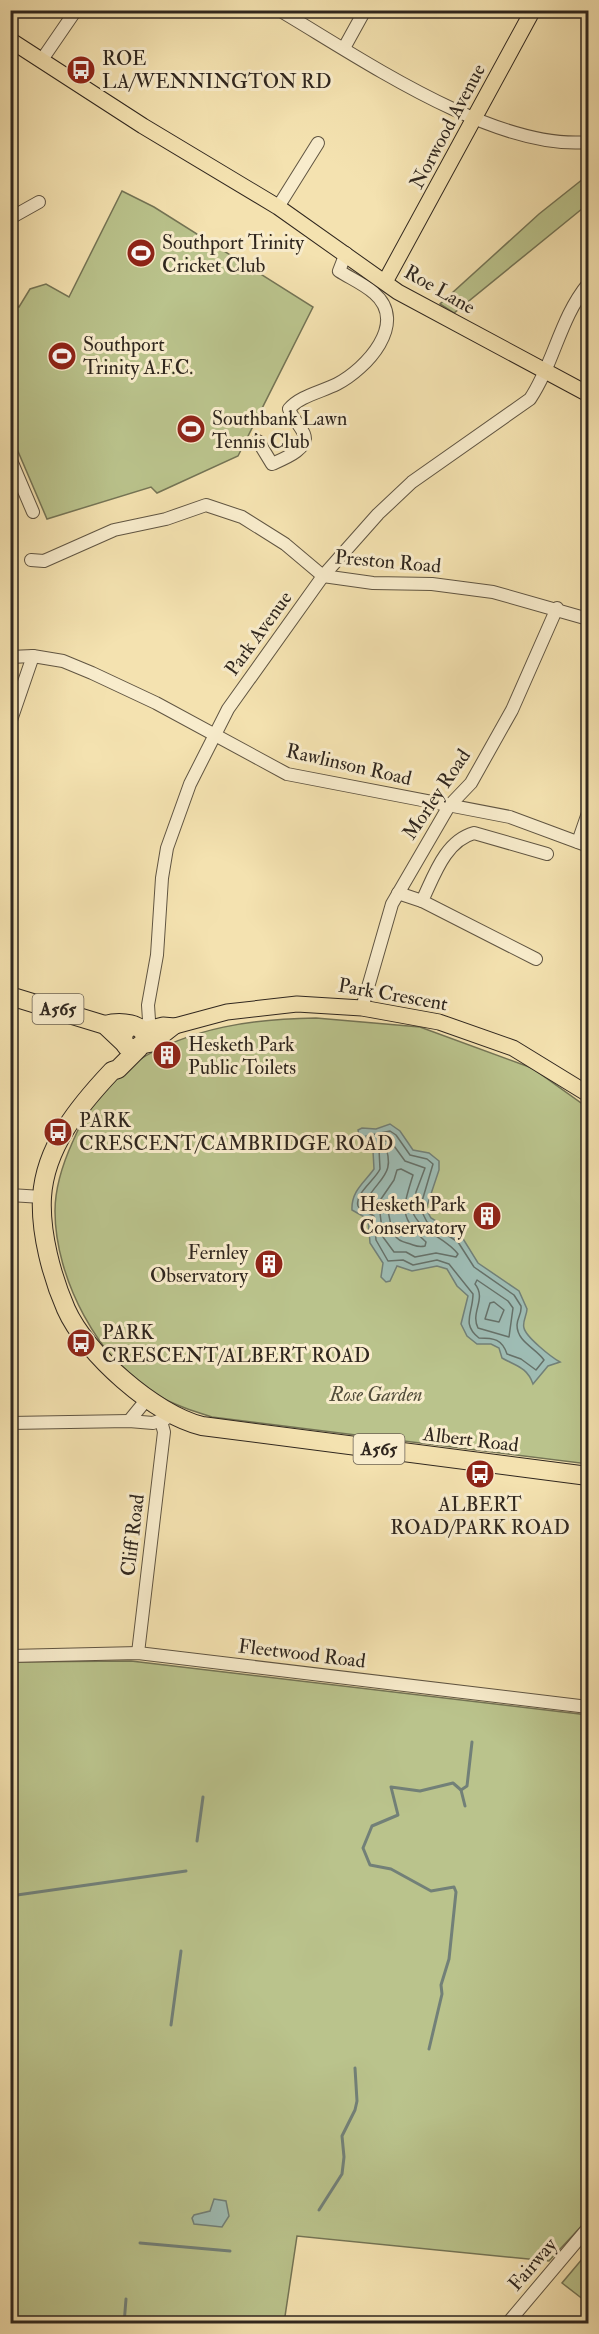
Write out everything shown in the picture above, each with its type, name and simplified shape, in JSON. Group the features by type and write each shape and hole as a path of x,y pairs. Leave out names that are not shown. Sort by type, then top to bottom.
{"highway":[{"name":"A565","path":"10,996 105,1024 135,1036 118,1069 112,1071 71,1117 47,1175 42,1197 49,1249 67,1311 118,1375 166,1417"},
{"name":"Albert Road","path":"166,1417 213,1428 588,1476"}],"main road":[{"name":"Norwood Avenue","path":"385,282 398,262 533,10"},
{"name":"Roe Lane","path":"11,40 142,126 279,207 349,254 398,292 588,394"},
{"path":"349,254 380,265 398,262"},
{"name":"Park Crescent","path":"135,1036 163,1025 175,1026 227,1012 297,1004 362,1008 439,1022 513,1048 588,1094"}],"street":[{"path":"41,61 76,10"},
{"path":"279,10 474,120 540,139 588,142"},
{"path":"344,48 365,10"},
{"path":"279,207 318,143"},
{"path":"10,221 14,216 39,202"},
{"path":"258,441 272,464 300,449 305,442 304,434 288,409 295,402 340,382 383,342 388,326 385,309 376,294 339,271 349,254"},
{"name":"Park Avenue","path":"135,1036 148,1005 157,955 162,878 167,848 177,815 213,736 228,709 323,576 378,514 412,482 530,399 546,372 573,304 588,284"},
{"path":"10,458 33,512"},
{"name":"Preston Road","path":"31,562 44,561 114,530 166,519 206,505 242,517 285,544 323,576 373,583 432,584 493,592 557,608 588,619"},
{"name":"Morley Road","path":"362,1008 392,904 449,806 471,783 512,710 557,608"},
{"path":"10,723 33,656"},
{"name":"Rawlinson Road","path":"10,657 33,656 63,661 92,673 156,703 213,736 287,774 510,817 583,844"},
{"path":"583,844 588,813"},
{"path":"533,850 541,828"},
{"path":"422,901 442,861 454,844 464,836 474,833 547,854"},
{"path":"422,849 442,861"},
{"path":"398,893 422,901 536,959"},
{"path":"10,1195 42,1197"},
{"path":"129,1421 147,1399"},
{"path":"10,1423 129,1421 143,1423 166,1417"},
{"name":"Cliff Road","path":"138,1653 166,1417"},
{"name":"Fleetwood Road","path":"10,1656 138,1653 588,1707"},
{"name":"Fairway","path":"507,2324 588,2229"}],"green space":[{"path":"588,175 588,204 454,313 440,304 539,214"},
{"path":"122,191 154,207 313,307 238,456 157,493 151,487 47,519 11,435 11,303 19,307 30,289 46,284 69,297"},
{"name":"Rose Garden","path":"316,1018 420,1027 532,1068 588,1108 588,1464 212,1417 157,1395 136,1380 99,1340 72,1290 57,1237 55,1211 60,1175 84,1118 107,1086 126,1068 158,1049 179,1040 224,1027 269,1020"},
{"path":"131,1661 588,1715 588,2026 585,2081 588,2116 588,2219 549,2261 297,2236 284,2323 11,2323 10,1662"},
{"path":"588,2252 588,2299 584,2300 562,2283"}],"water":[{"path":"390,1124 400,1131 413,1150 429,1153 439,1161 439,1170 426,1209 431,1218 462,1237 478,1263 519,1291 527,1309 524,1323 526,1332 539,1346 560,1362 548,1366 533,1384 524,1370 502,1358 499,1348 491,1344 477,1344 467,1336 461,1324 468,1296 457,1286 447,1269 437,1266 412,1271 397,1266 390,1281 386,1282 381,1277 383,1263 370,1243 368,1219 352,1210 352,1203 359,1188 374,1169 373,1151 360,1141 358,1130 376,1129"},
{"path":"214,2199 226,2201 229,2216 222,2227 194,2224 192,2218 194,2215 210,2211"}],"waterway":[{"path":"461,1790 467,1786 472,1742"},
{"path":"429,2049 442,1994 441,1985 449,1959 456,1892 454,1887 431,1891 391,1869 370,1865 363,1848 372,1826 398,1815 391,1787 420,1791 453,1783 461,1790 465,1806"},
{"path":"197,1841 203,1797"},
{"path":"10,1896 186,1871"},
{"path":"171,2025 181,1951"},
{"path":"319,2210 342,2174 344,2157 342,2136 357,2101 355,2068"},
{"path":"140,2243 230,2251"},
{"path":"124,2324 126,2299"}],"place":[{"name":"ROE LA/WENNINGTON RD","path":"81,70"},
{"name":"Southport Trinity Cricket Club","path":"141,253"},
{"name":"Southport Trinity A.F.C.","path":"62,356"},
{"name":"Southbank Lawn Tennis Club","path":"191,429"},
{"name":"Hesketh Park Public Toilets","path":"167,1055"},
{"name":"PARK CRESCENT/CAMBRIDGE ROAD","path":"58,1132"},
{"name":"Hesketh Park Conservatory","path":"487,1216"},
{"name":"Fernley Observatory","path":"269,1264"},
{"name":"PARK CRESCENT/ALBERT ROAD","path":"81,1343"},
{"name":"ALBERT ROAD/PARK ROAD","path":"480,1474"}]}
